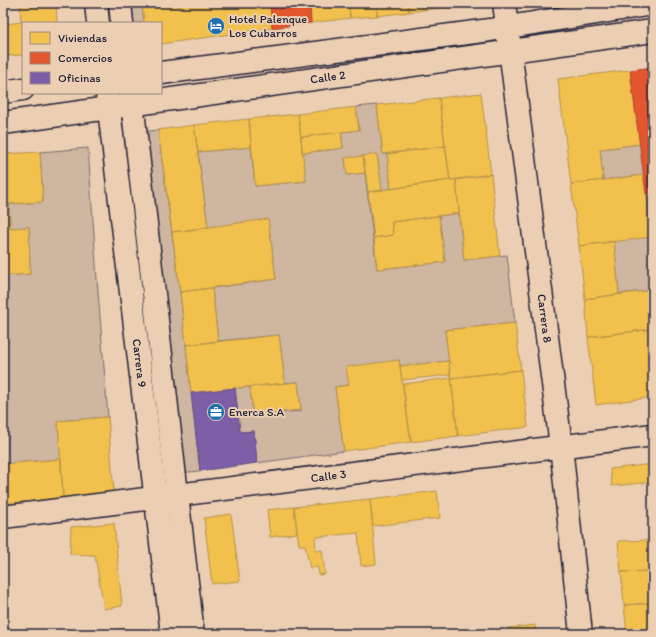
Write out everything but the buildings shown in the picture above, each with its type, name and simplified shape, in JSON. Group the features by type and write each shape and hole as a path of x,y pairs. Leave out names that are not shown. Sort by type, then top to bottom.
{"street":[{"path":"96,3 98,22"},
{"path":"120,3 122,22"},
{"name":"Carrera 8","path":"504,3 561,446 581,634"},
{"path":"162,73 506,27 653,4"},
{"name":"Calle 2","path":"3,123 108,101 510,52 653,31"},
{"path":"3,92 22,89"},
{"name":"Carrera 9","path":"132,99 193,634"},
{"name":"Carrera 9","path":"108,101 172,634"},
{"name":"Calle 3","path":"3,517 653,435"}],"shaded area":[{"path":"126,3 142,3 144,22 128,22"},
{"path":"377,105 383,154 387,154 391,189 382,190 377,154 345,159 347,175 365,173 377,269 445,262 439,216 459,213 464,260 507,255 515,323 445,330 449,361 400,366 399,360 349,385 335,387 344,451 257,463 254,431 240,432 235,388 250,387 253,415 301,411 298,382 285,383 279,335 218,341 212,288 276,279 268,220 208,228 198,152 251,147 255,186 306,181 302,153 343,148 341,132 359,130 356,107"},
{"path":"158,130 180,292 200,471 179,473 141,132"},
{"path":"640,144 644,175 603,180 600,149"},
{"path":"88,148 108,417 58,421 61,459 3,464 3,276 30,274 29,227 10,228 9,204 43,202 40,152"},
{"path":"653,193 653,305 652,290 619,294 614,241 646,194"}],"place":[{"name":"Hotel Palenque Los Cubarros","path":"216,26"},
{"name":"Enerca S.A","path":"216,412"}]}
